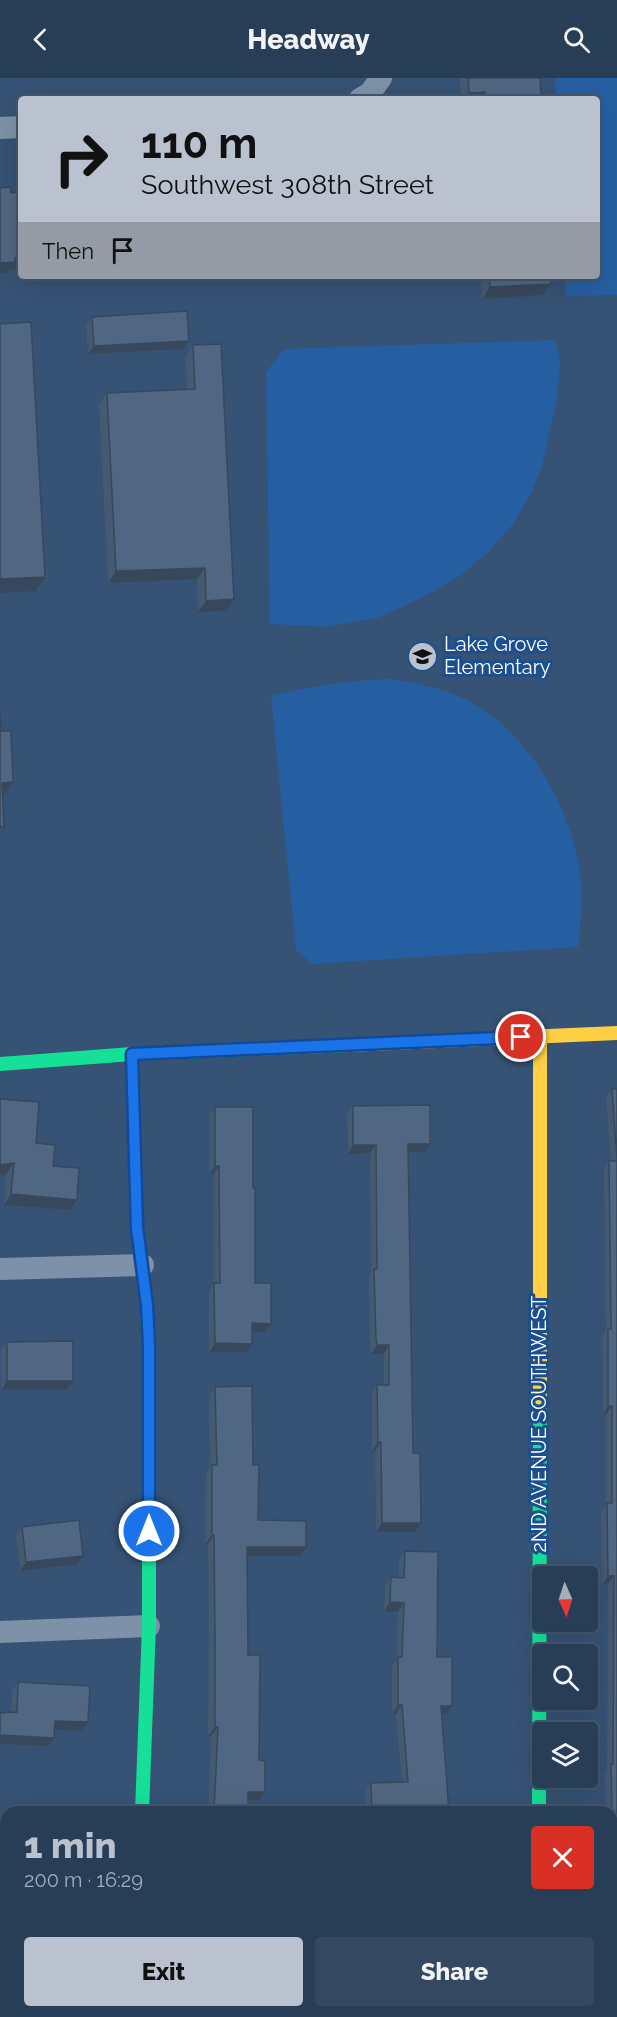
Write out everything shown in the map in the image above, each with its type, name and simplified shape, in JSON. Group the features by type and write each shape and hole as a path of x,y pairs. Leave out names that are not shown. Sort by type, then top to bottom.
{"street":[{"path":"0,128 18,127"},
{"path":"0,1064 132,1054 617,1033"},
{"name":"2ND AVENUE SOUTHWEST","path":"539,1806 540,1036"},
{"path":"132,1054 137,1228 143,1265 149,1346 148,1704 142,1806"},
{"path":"0,1269 143,1265"},
{"path":"0,1632 149,1626"}],"shaded area":[{"path":"555,78 617,78 617,295 566,296 565,279 600,279 600,96 556,96"},
{"path":"555,340 560,362 557,399 542,466 531,494 513,524 489,551 460,576 422,598 377,618 326,627 270,624 266,372 284,349"},
{"path":"391,679 458,696 483,710 506,728 527,751 545,777 560,805 579,864 582,892 578,947 313,964 296,950 271,696 331,684"}],"building":[{"path":"468,78 540,78 541,96 486,96 485,92 469,93"},
{"path":"11,187 11,193 18,192 18,258 15,258 15,262 0,263 0,188"},
{"path":"489,279 551,279 551,284 490,287"},
{"path":"187,311 189,341 94,346 92,317"},
{"path":"31,322 45,577 0,579 0,324"},
{"path":"221,344 234,599 206,601 205,568 116,571 107,393 195,389 193,345"},
{"path":"0,713 1,731 11,731 13,782 2,783 4,827 0,827"},
{"path":"612,1089 617,1089 617,1160"},
{"path":"0,1099 39,1102 36,1143 55,1145 53,1166 79,1168 77,1200 11,1194 14,1163 0,1165"},
{"path":"430,1105 430,1144 408,1144 413,1453 420,1453 421,1523 382,1523 381,1442 378,1442 377,1385 389,1385 389,1345 377,1345 376,1339 374,1269 377,1269 376,1145 353,1145 353,1106"},
{"path":"215,1107 253,1107 255,1283 271,1283 271,1324 252,1323 252,1344 215,1343 214,1283 220,1283 219,1166 215,1166"},
{"path":"609,1161 617,1161 617,1806 612,1806 614,1576 608,1576 607,1503 612,1503 612,1406 608,1406 608,1329 611,1329"},
{"path":"73,1341 73,1381 7,1381 7,1342"},
{"path":"252,1386 253,1465 259,1465 258,1520 306,1521 306,1547 247,1547 248,1655 260,1655 259,1760 265,1761 265,1792 248,1792 248,1806 214,1806 218,1727 215,1727 214,1535 212,1535 212,1465 217,1465 215,1387"},
{"path":"79,1520 83,1556 26,1562 22,1527"},
{"path":"405,1551 438,1552 437,1657 452,1657 452,1706 441,1706 449,1806 372,1806 371,1783 408,1782 402,1705 398,1705 398,1657 402,1657 404,1603 390,1602 391,1577 404,1578"},
{"path":"18,1682 90,1686 88,1722 55,1721 54,1738 0,1735 0,1713 17,1712"}],"traffic: fast":[{"path":"0,1064 132,1054 349,1045"},
{"path":"142,1806 149,1626 147,1306"},
{"path":"539,1806 540,1407"}],"traffic: slow":[{"path":"349,1045 617,1033"},
{"path":"540,1036 540,1407"}],"traffic: jam":[{"path":"132,1054 137,1228 147,1306"}],"place":[{"name":"Lake Grove Elementary","path":"423,656"}],"route":[{"path":"149,1531 149,1346 143,1265 137,1228 132,1054 521,1037"}]}
